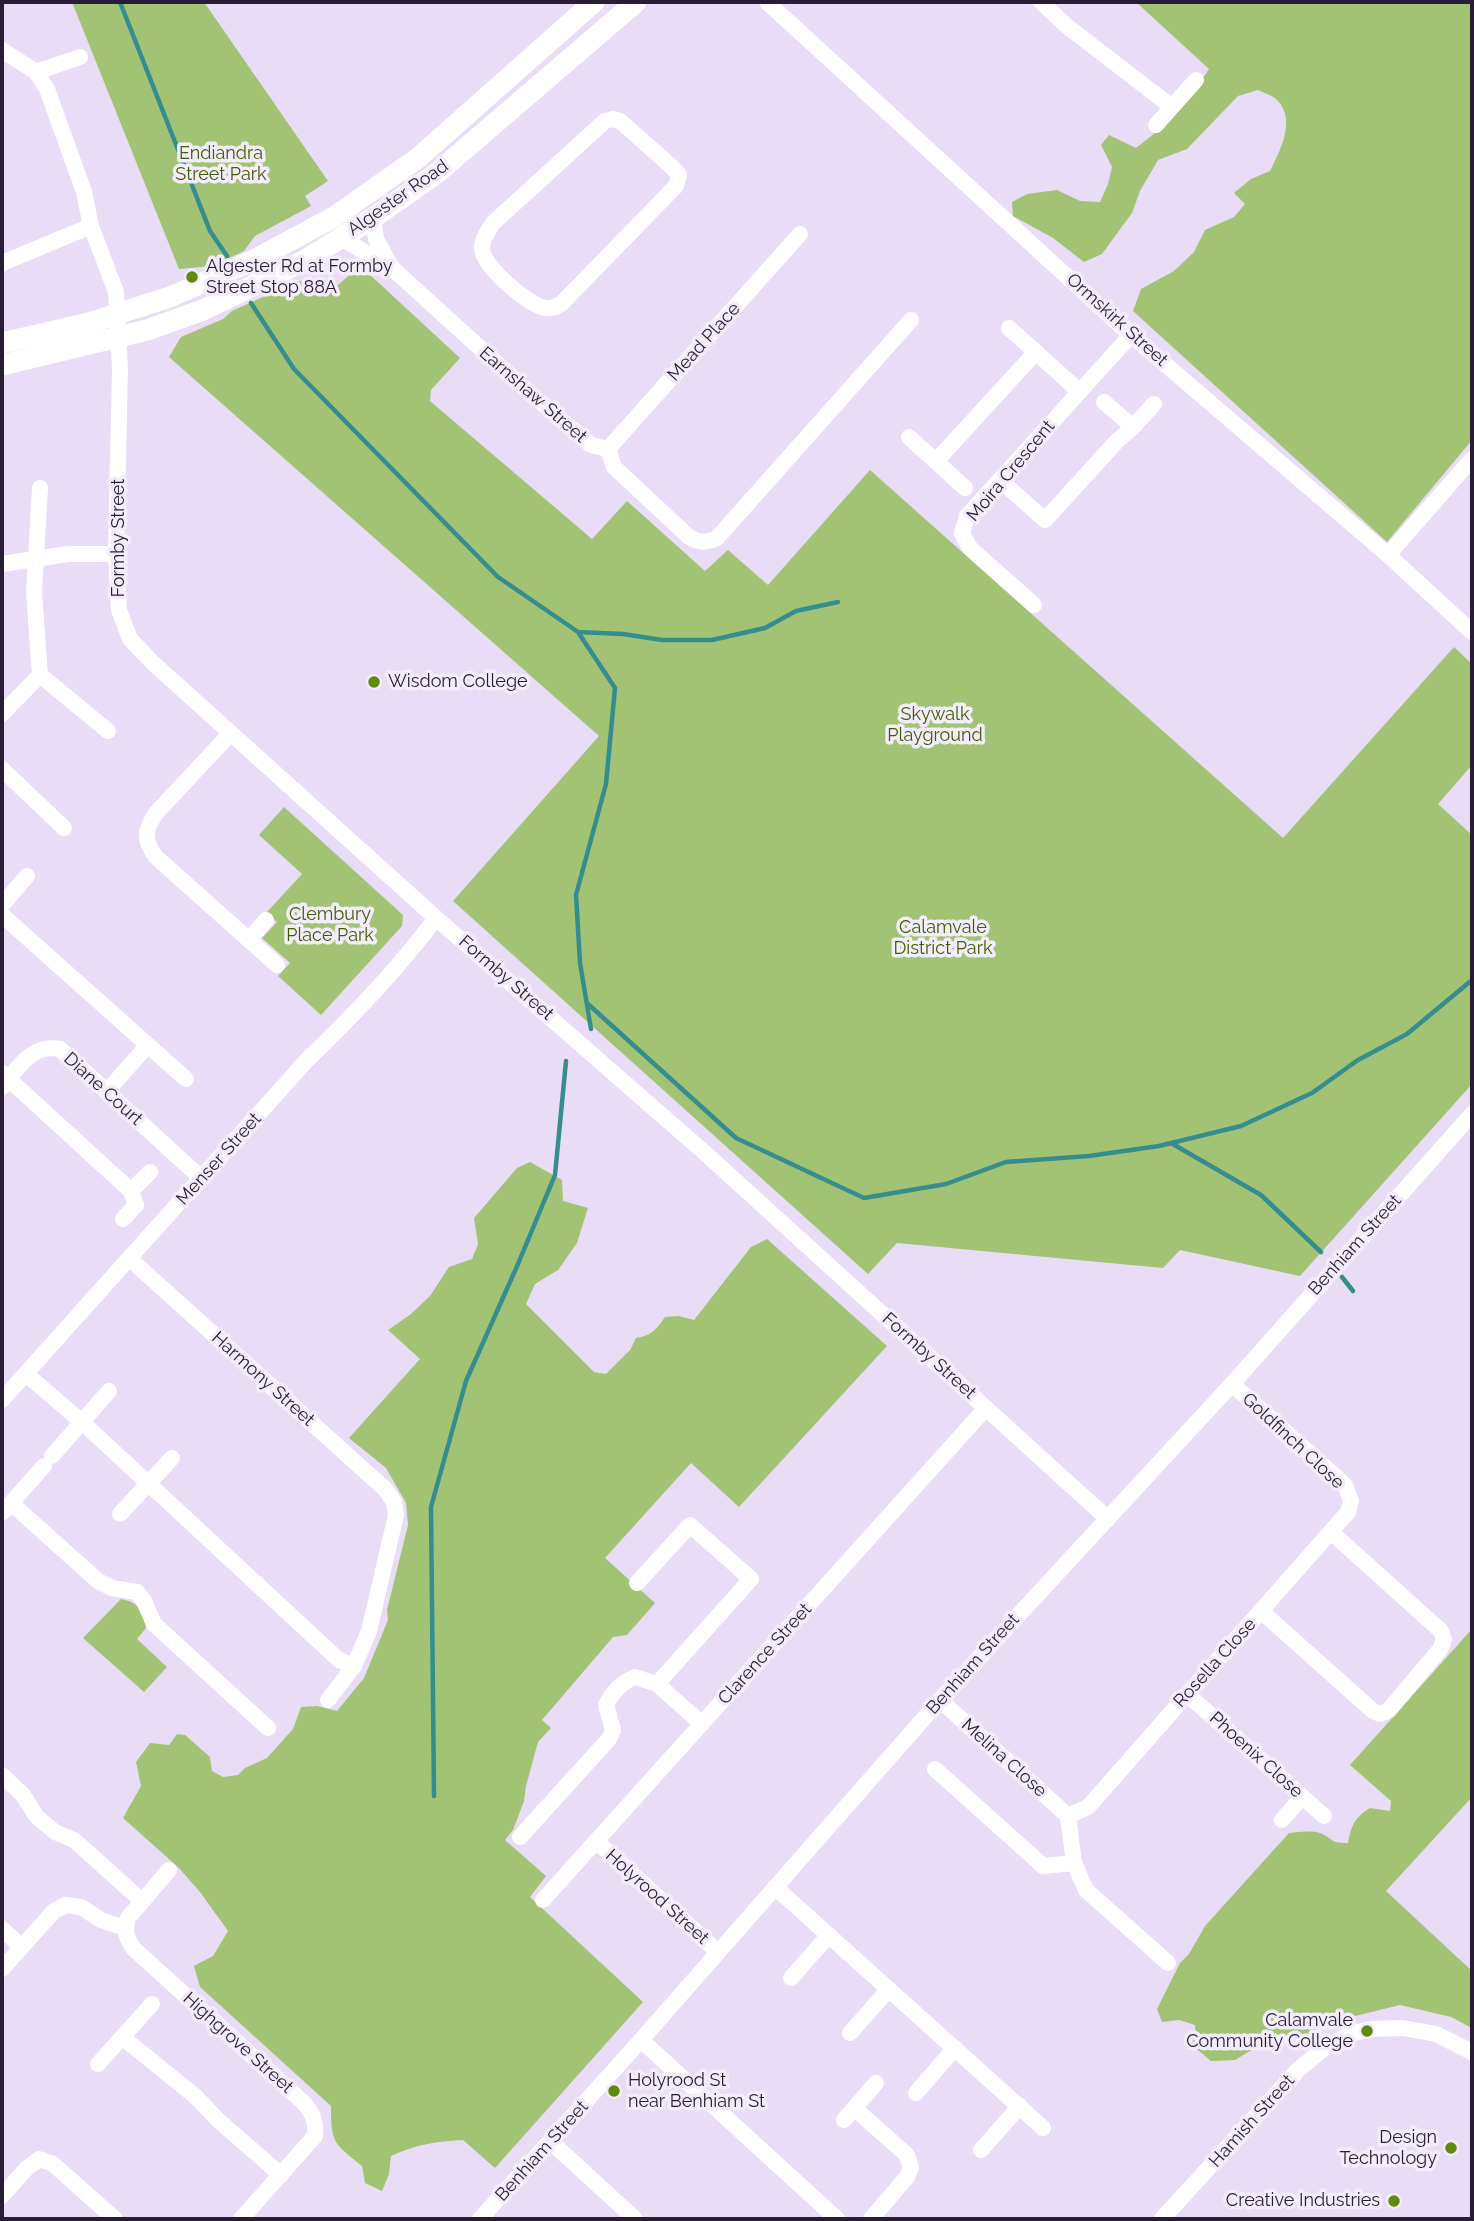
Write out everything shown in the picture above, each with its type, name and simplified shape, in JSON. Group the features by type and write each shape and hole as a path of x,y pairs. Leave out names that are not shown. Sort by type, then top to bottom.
{"main road":[{"name":"Algester Road","path":"2,343 142,308 215,279 334,217 418,158 594,2"},
{"name":"Algester Road","path":"2,365 147,330 203,310 302,262 373,218 437,173 636,2"}],"street":[{"path":"565,27 605,2"},
{"name":"Ormskirk Street","path":"767,2 1130,335 1388,555 1472,632"},
{"path":"1041,2 1068,27 1172,107"},
{"path":"2,50 36,72 80,57"},
{"name":"Formby Street","path":"36,72 47,89 84,192 91,226 116,292 119,433 116,554 119,610 130,639 153,663 436,918 693,1142 1108,1519"},
{"path":"1156,125 1196,80"},
{"path":"605,121 620,121 673,167 679,175 676,186 561,304 552,309 529,302 483,257 481,247 485,236 492,223 605,121"},
{"name":"Earnshaw Street","path":"373,218 376,239 391,268 591,445 608,449 614,467 696,541 707,543 717,538 911,320"},
{"path":"2,263 91,226"},
{"name":"Mead Place","path":"608,449 800,234"},
{"path":"341,238 391,268"},
{"path":"1009,328 1079,391"},
{"name":"Moira Crescent","path":"1034,605 970,548 962,534 967,516 1130,335"},
{"path":"936,461 1036,352"},
{"path":"1104,402 1133,427"},
{"path":"1000,480 1045,520 1154,404"},
{"path":"909,437 965,488"},
{"path":"1388,555 1472,458"},
{"path":"40,488 34,592 40,675 108,732"},
{"path":"2,564 68,554 116,554"},
{"path":"2,714 40,675"},
{"path":"231,733 156,813 147,827 146,843 156,857 277,965"},
{"path":"2,769 64,828"},
{"path":"2,905 27,876"},
{"path":"2,915 186,1079"},
{"name":"Menser Street","path":"2,1400 307,1060 347,1021 402,960 436,918"},
{"path":"249,940 266,920"},
{"path":"107,1091 148,1045"},
{"name":"Diane Court","path":"4,1080 34,1052 46,1047 60,1049 201,1178"},
{"path":"4,1080 131,1191 136,1205 123,1219"},
{"name":"Benhiam Street","path":"484,2218 940,1700 1232,1384 1472,1114"},
{"path":"131,1191 150,1172"},
{"name":"Harmony Street","path":"130,1259 386,1490 394,1502 396,1515 379,1590 369,1630 354,1666"},
{"path":"26,1374 149,1483 340,1660 354,1666 328,1700"},
{"name":"Goldfinch Close","path":"1232,1384 1345,1485 1351,1501"},
{"path":"109,1391 6,1508 98,1581 112,1588 137,1592 154,1624 268,1728"},
{"name":"Clarence Street","path":"543,1900 986,1408"},
{"path":"120,1514 172,1458"},
{"name":"Rosella Close","path":"1068,1815 1088,1807 1349,1512 1351,1501"},
{"path":"637,1583 690,1525 751,1579 657,1684"},
{"path":"1261,1611 1373,1711 1380,1714 1389,1710 1441,1648 1444,1639 1441,1631 1331,1532"},
{"path":"520,1837 609,1739 613,1730 606,1705 613,1692 625,1681 635,1677 657,1684 702,1724"},
{"name":"Phoenix Close","path":"1187,1694 1324,1816"},
{"name":"Melina Close","path":"940,1700 1068,1815"},
{"path":"935,1769 1042,1866 1074,1863"},
{"path":"2,1776 23,1795 36,1816 55,1832 74,1840 142,1901"},
{"path":"1282,1820 1302,1797"},
{"path":"1068,1815 1074,1863 1086,1890 1168,1963"},
{"name":"Holyrood Street","path":"596,1841 718,1952"},
{"path":"2,1969 54,1911 66,1905 81,1907 101,1920 125,1928 128,1918 169,1870"},
{"path":"775,1887 1043,2128"},
{"name":"Highgrove Street","path":"125,1928 126,1938 134,1949 312,2113 316,2125 315,2136 241,2219"},
{"path":"2,1929 22,1947"},
{"path":"791,1978 829,1935"},
{"path":"850,2033 889,1989"},
{"path":"97,2064 152,2004"},
{"name":"Hamish Street","path":"1161,2219 1299,2069 1326,2046 1354,2033 1371,2029 1403,2028 1436,2034 1472,2052"},
{"path":"122,2037 195,2096 218,2120 281,2175"},
{"path":"641,2040 837,2219"},
{"path":"916,2093 955,2048"},
{"path":"871,2219 906,2178 911,2167 907,2155 849,2114 876,2083"},
{"path":"981,2150 1020,2106"},
{"path":"551,2142 635,2219"},
{"path":"2,2196 26,2169 39,2159 53,2164 115,2219"}],"green space":[{"name":"Endiandra Street Park","path":"72,2 204,2 328,181 305,196 311,206 255,236 244,251 212,266 179,269"},
{"path":"1136,2 1472,2 1472,440 1387,542 1133,311 1141,289 1174,271 1194,252 1205,230 1234,217 1245,204 1234,193 1251,179 1270,171 1282,145 1286,127 1283,109 1276,99 1258,90 1238,96 1187,149 1158,160 1140,191 1132,213 1102,254 1084,262 1053,238 1013,216 1012,202 1027,194 1057,190 1080,201 1100,202 1112,167 1101,145 1109,135 1136,148 1176,112 1209,69"},
{"name":"Calamvale District Park","path":"353,272 368,273 460,358 431,390 430,401 592,539 627,501 705,571 728,550 768,585 870,470 1283,838 1454,647 1472,664 1472,765 1438,804 1472,835 1472,1084 1300,1276 1180,1250 1163,1268 897,1243 868,1274 453,901 599,736 169,357 181,337 223,319 232,311 298,281 338,285"},
{"name":"Clembury Place Park","path":"284,807 403,915 402,926 321,1015 278,976 290,963 262,938 277,922 266,913 302,874 259,835"},
{"path":"530,1162 562,1180 563,1201 588,1208 577,1243 558,1270 535,1284 526,1304 594,1372 606,1374 630,1350 636,1338 653,1331 665,1317 679,1316 694,1320 751,1247 767,1239 887,1346 739,1507 691,1463 605,1558 655,1603 627,1635 613,1637 542,1720 551,1728 538,1742 524,1801 513,1830 505,1840 546,1876 530,1897 643,2002 495,2168 463,2140 426,2144 391,2156 389,2174 382,2191 365,2183 362,2166 336,2142 333,2136 331,2106 200,1987 194,1966 213,1956 228,1931 179,1868 123,1818 141,1786 136,1762 150,1743 169,1745 177,1734 185,1735 210,1757 212,1771 223,1777 238,1775 245,1768 267,1758 293,1729 301,1707 317,1706 337,1711 364,1678 388,1620 387,1610 408,1525 406,1503 386,1468 349,1438 420,1359 388,1330 430,1296 449,1267 472,1259 478,1244 474,1218 517,1168"},
{"path":"121,1599 132,1602 139,1608 146,1628 137,1639 167,1667 144,1692 83,1638"},
{"path":"1472,1629 1472,1797 1386,1891 1472,1971 1472,2028 1451,2017 1400,2005 1339,2020 1299,2037 1276,2035 1235,2060 1211,2061 1191,2044 1196,2037 1195,2025 1179,2020 1162,2022 1157,2009 1180,1963 1189,1954 1205,1926 1289,1833 1316,1832 1334,1841 1348,1843 1354,1822 1365,1811 1370,1808 1390,1811 1391,1801 1350,1765"}],"waterway":[{"path":"120,2 210,231 227,256"},
{"path":"251,303 294,369 498,577 578,632 615,688 606,784 576,895 580,963 591,1029"},
{"path":"578,632 623,634 662,640 712,640 765,628 796,611 838,602"},
{"path":"588,1004 736,1138 864,1198 946,1184 1006,1162 1089,1156 1159,1146 1241,1126 1312,1093 1358,1060 1407,1034 1472,980"},
{"path":"434,1796 431,1507 466,1381 555,1175 566,1061"},
{"path":"1171,1143 1261,1195 1321,1252"},
{"path":"1342,1277 1353,1291"}],"place":[{"name":"Algester Rd at Formby Street Stop 88A","path":"192,277"},
{"name":"Wisdom College","path":"374,682"},
{"name":"Calamvale Community College","path":"1367,2031"},
{"name":"Holyrood St near Benhiam St","path":"614,2091"},
{"name":"Design Technology","path":"1451,2148"},
{"name":"Creative Industries","path":"1394,2201"}],"park label":[{"name":"Skywalk Playground","path":"935,725"}]}
